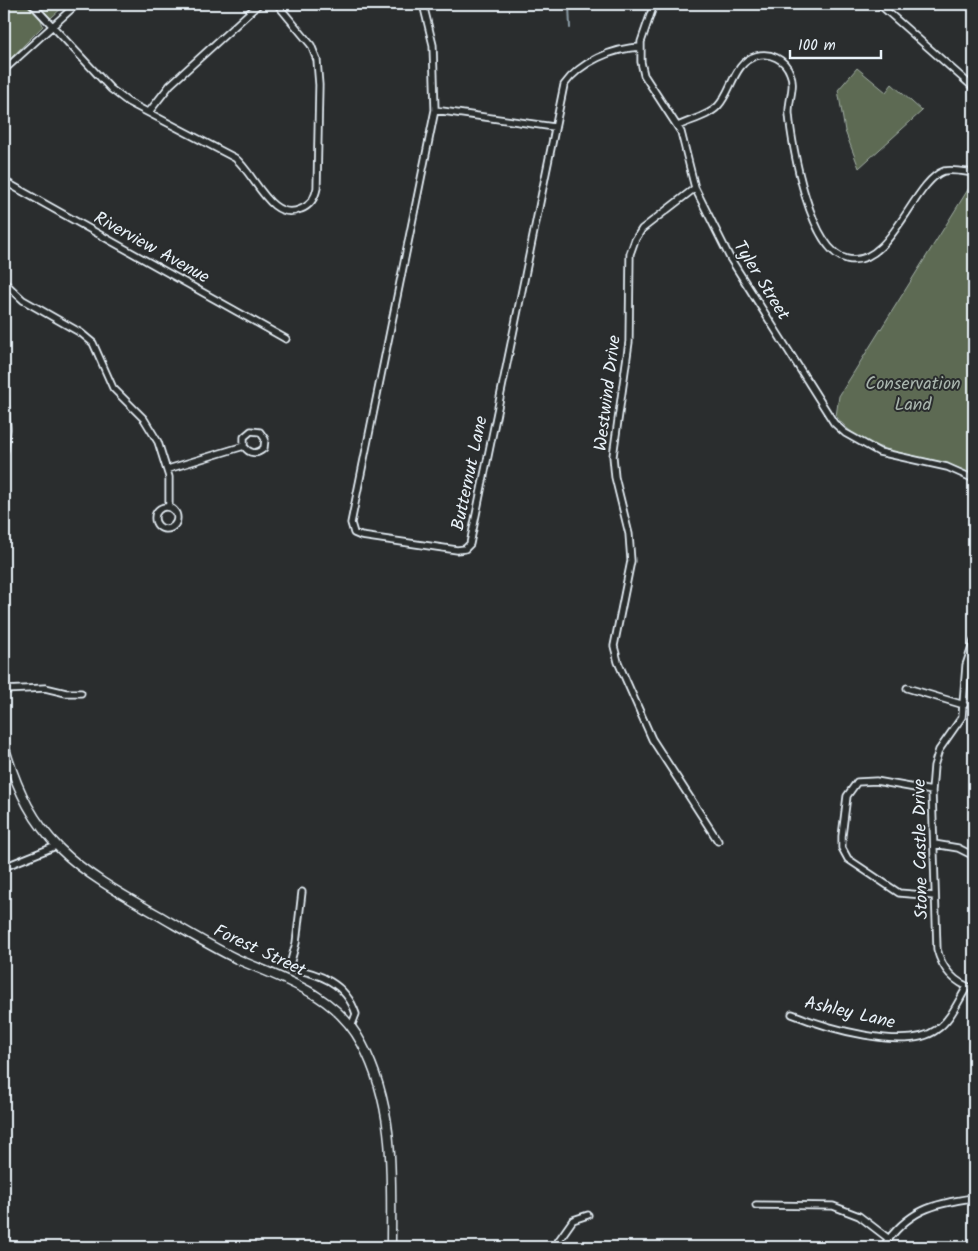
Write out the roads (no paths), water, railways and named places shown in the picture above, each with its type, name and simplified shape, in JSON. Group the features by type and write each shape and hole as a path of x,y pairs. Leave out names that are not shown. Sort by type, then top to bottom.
{"street":[{"path":"32,4 110,89 235,158 246,167 268,200 277,208 294,212 310,204 316,194 318,182 317,60 311,45 278,4"},
{"path":"4,70 77,4"},
{"path":"149,112 170,85 259,4"},
{"name":"Butternut Lane","path":"423,4 433,45 435,110 351,526 354,533 361,536 457,550 467,547 472,536 562,90 569,77 579,69 610,53 641,48"},
{"name":"Tyler Street","path":"654,4 646,23 641,48 644,74 678,126 684,142 695,188 730,258 834,422 845,433 879,452 947,467 974,479"},
{"path":"879,4 974,88"},
{"path":"678,126 717,107 739,69 749,59 762,55 780,60 789,70 792,79 789,112 805,199 832,251 840,257 849,260 868,255 886,241 898,228 929,183 938,174 948,170 974,173"},
{"path":"435,110 554,127"},
{"name":"Riverview Avenue","path":"4,181 286,339"},
{"name":"Westwind Drive","path":"695,188 642,229 634,240 630,254 629,342 613,456 615,477 629,534 631,561 614,646 618,662 652,740 718,840"},
{"path":"4,282 23,300 90,339 113,388 138,413 154,433 162,450 168,469 170,487 168,507"},
{"path":"4,396 6,429 4,450"},
{"path":"168,469 244,446"},
{"name":"Stone Castle Drive","path":"974,641 966,666 964,705 960,722 937,755 932,791 939,955 952,976 967,987 974,989"},
{"path":"4,690 45,688 66,693 81,693"},
{"path":"907,688 964,705"},
{"name":"Forest Street","path":"4,745 22,795 56,846 86,872 234,957 286,978 325,1000 351,1027 362,1044 374,1070 389,1126 391,1247"},
{"path":"932,791 876,781 857,782 847,796 842,844 851,862 894,891 904,894 935,896"},
{"path":"934,844 958,848 974,856"},
{"path":"4,867 56,846"},
{"path":"286,978 296,943 302,892"},
{"path":"289,968 316,974 335,984 344,992 353,1004 356,1014 351,1027"},
{"name":"Ashley Lane","path":"792,1014 807,1020 850,1031 898,1039 913,1039 924,1037 947,1021 967,987"},
{"path":"883,1247 917,1212 938,1204 974,1198"},
{"path":"756,1205 833,1206 859,1216 889,1239"},
{"path":"554,1247 574,1220 588,1215"},
{"path":"248,1247 257,1247"}],"waterway":[{"path":"569,4 570,28"}],"park label":[{"name":"Conservation Land","path":"913,393"}]}
